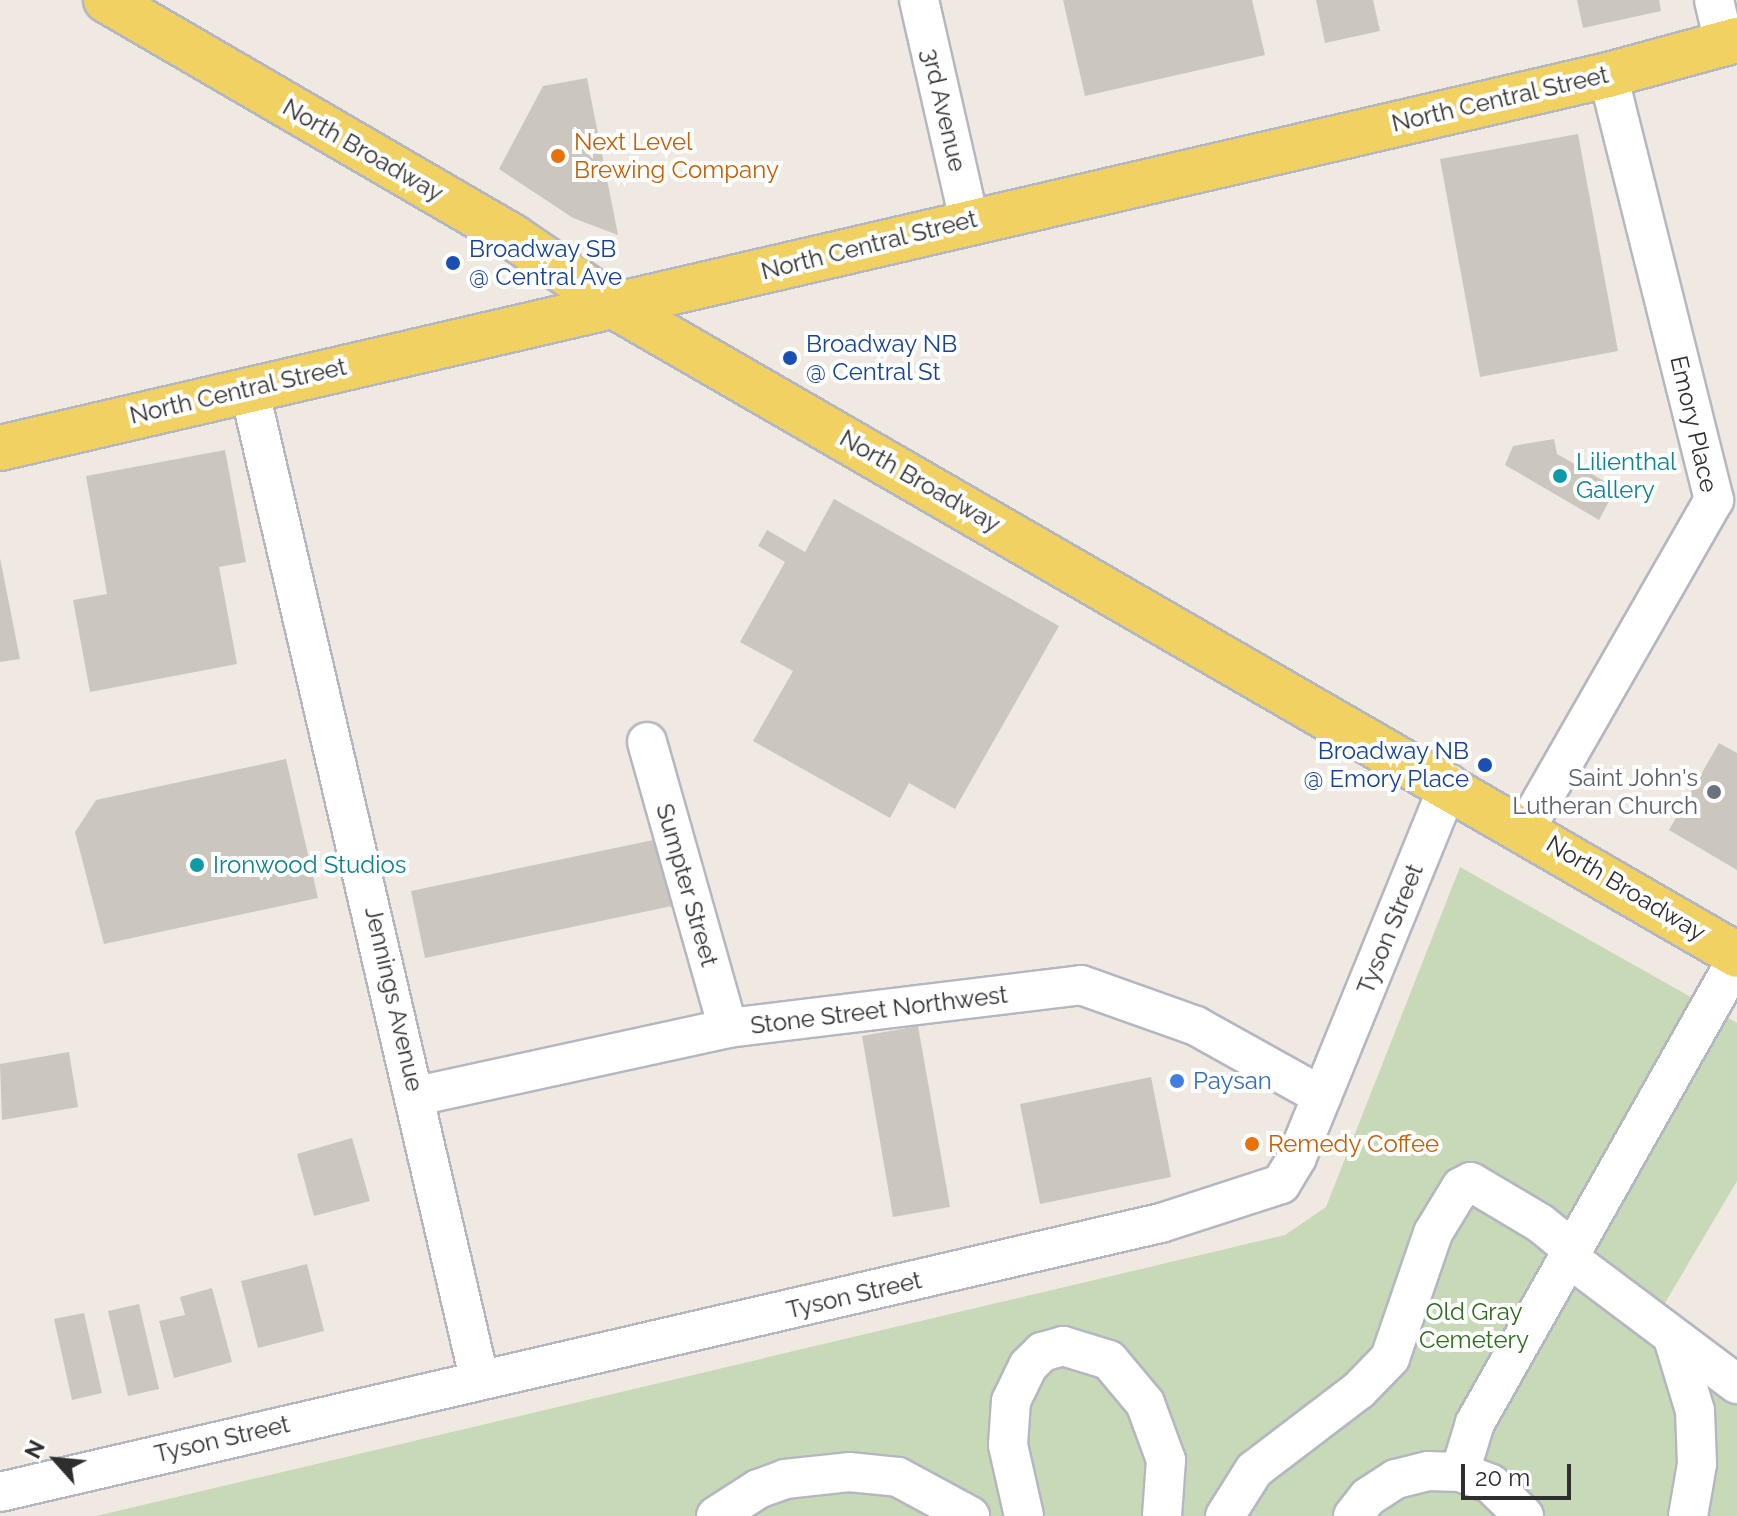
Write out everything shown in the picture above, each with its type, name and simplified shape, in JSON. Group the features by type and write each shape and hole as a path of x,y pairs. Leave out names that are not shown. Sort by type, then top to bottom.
{"main road":[{"name":"North Broadway","path":"106,0 513,237 614,306 1526,828 1737,957"},
{"name":"North Central Street","path":"0,448 614,306 969,220 1608,75 1731,42"}],"street":[{"name":"3rd Avenue","path":"919,0 969,220"},
{"path":"1714,0 1731,42"},
{"name":"Emory Place","path":"1526,828 1726,506 1608,75"},
{"name":"Jennings Avenue","path":"249,388 417,1096 479,1378"},
{"name":"Sumpter Street","path":"647,742 728,1028"},
{"name":"Tyson Street","path":"0,1492 479,1378 726,1325 1250,1198 1281,1184 1322,1096 1449,784"},
{"path":"1460,1472 1475,1423 1570,1247 1737,957"},
{"name":"Stone Street Northwest","path":"417,1096 728,1028 1081,985 1196,1026 1322,1096"},
{"path":"1225,1516 1254,1470 1359,1390 1390,1358 1433,1233 1461,1187 1471,1182 1484,1187 1570,1247 1577,1264 1737,1384"},
{"path":"1673,1338 1695,1411 1697,1464 1688,1516"},
{"path":"1024,1516 1008,1445 1011,1401 1028,1366 1042,1352 1063,1346 1109,1360 1145,1403 1166,1460 1162,1516"},
{"path":"1353,1516 1368,1497 1396,1479 1428,1471 1460,1472 1491,1484 1524,1516"},
{"path":"716,1516 758,1489 785,1479 849,1472 898,1477 970,1516"}],"green space":[{"name":"Old Gray Cemetery","path":"1460,867 1737,1023 1737,1181 1665,1303 1737,1360 1737,1516 96,1516 1285,1235 1326,1207"}],"building":[{"path":"1063,0 1252,0 1265,55 1085,96"},
{"path":"1316,0 1373,0 1380,31 1325,43"},
{"path":"1577,0 1659,0 1661,11 1583,28"},
{"path":"587,78 618,235 573,218 499,169 543,86"},
{"path":"1578,134 1618,351 1480,377 1440,159"},
{"name":"Lilienthal Gallery","path":"1554,439 1557,454 1616,488 1599,520 1505,465 1513,446"},
{"path":"225,450 246,562 219,567 237,664 90,692 73,600 107,594 86,476"},
{"path":"834,499 1059,626 955,809 909,783 890,818 753,741 793,671 740,642 785,562 758,546 767,530 805,552"},
{"path":"0,558 20,659 0,662"},
{"name":"Saint John's Lutheran Church","path":"1719,743 1737,753 1737,870 1669,830"},
{"name":"Ironwood Studios","path":"286,759 318,898 104,944 75,832 96,800"},
{"path":"658,839 672,906 425,958 411,891"},
{"path":"918,1026 950,1207 893,1217 862,1036"},
{"path":"69,1052 78,1107 2,1120 0,1064"},
{"path":"1151,1077 1171,1177 1040,1204 1020,1104"},
{"path":"352,1138 370,1201 314,1216 297,1154"},
{"path":"307,1264 324,1331 258,1348 241,1281"},
{"path":"212,1288 232,1362 174,1378 159,1321 185,1315 180,1297"},
{"path":"139,1304 159,1389 128,1396 108,1311"},
{"path":"84,1313 102,1393 72,1400 54,1319"}],"place":[{"name":"Next Level Brewing Company","path":"558,156"},
{"name":"Broadway SB @ Central Ave","path":"453,263"},
{"name":"Broadway NB @ Central St","path":"790,358"},
{"name":"Lilienthal Gallery","path":"1560,476"},
{"name":"Broadway NB @ Emory Place","path":"1485,765"},
{"name":"Saint John's Lutheran Church","path":"1714,792"},
{"name":"Ironwood Studios","path":"197,865"},
{"name":"Paysan","path":"1177,1081"},
{"name":"Remedy Coffee","path":"1252,1144"}]}
